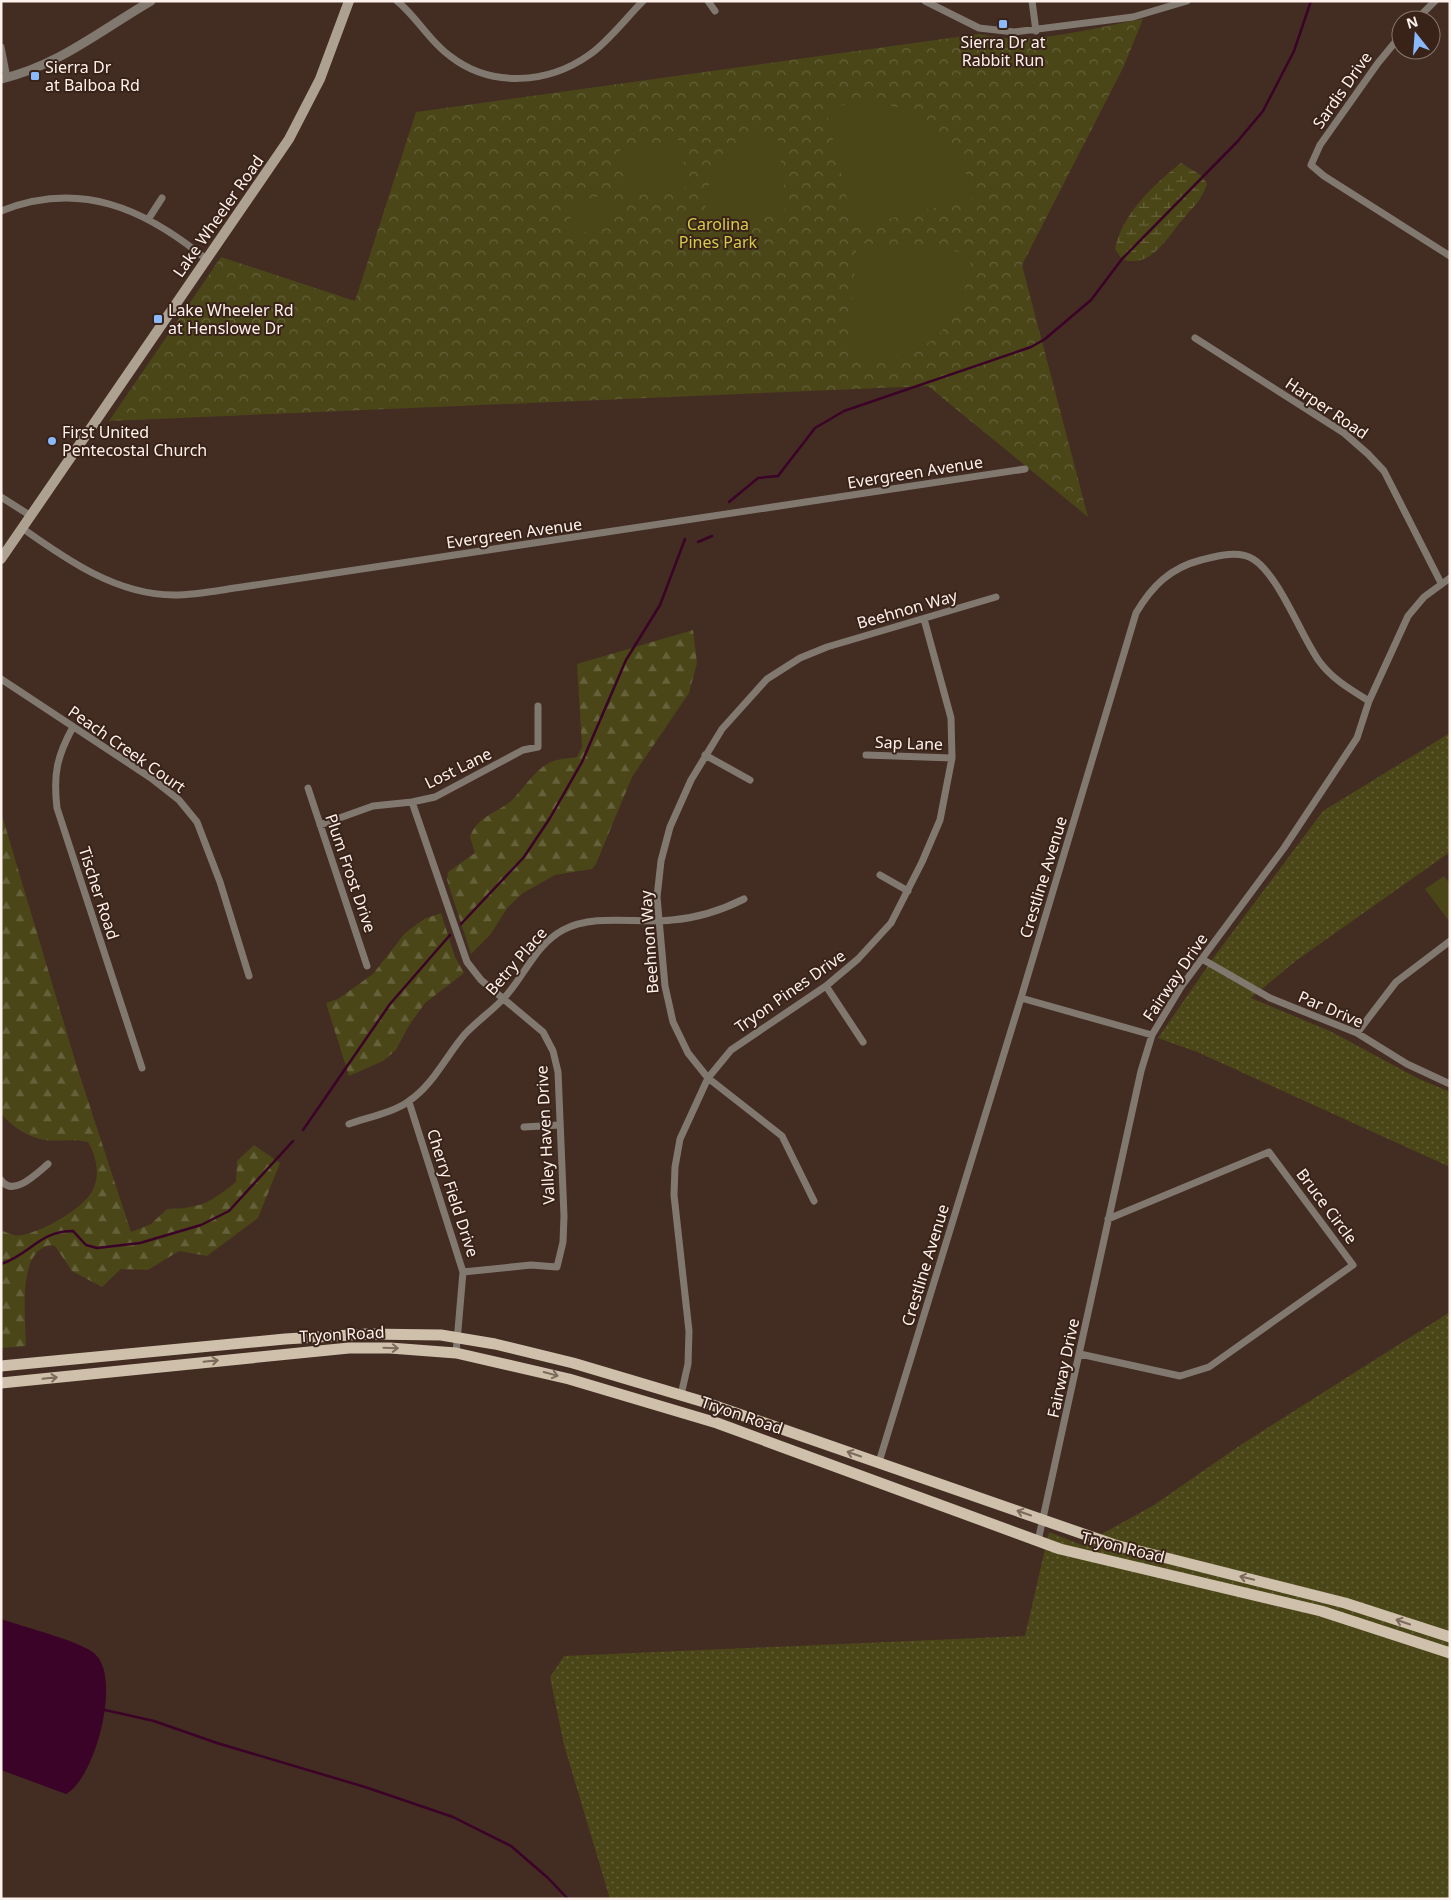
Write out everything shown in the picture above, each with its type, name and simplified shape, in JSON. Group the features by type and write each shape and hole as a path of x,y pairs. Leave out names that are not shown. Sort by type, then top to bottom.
{"main road":[{"name":"Lake Wheeler Road","path":"1,559 300,121 320,78 349,1"},
{"name":"Tryon Road","path":"1,1366 328,1336 410,1333 457,1337 538,1354 681,1395 1116,1545 1337,1600 1450,1637"},
{"name":"Tryon Road","path":"1,1383 349,1348 399,1348 456,1353 569,1379 717,1423 1038,1541 1099,1559 1328,1613 1450,1653"}],"street":[{"path":"1,47 4,79 42,67 65,56 151,1"},
{"path":"397,1 408,10 435,44 459,62 492,76 524,79 559,72 591,54 643,1"},
{"path":"708,1 715,11"},
{"path":"924,1 979,28 1014,32 1036,31 1155,12 1187,1"},
{"path":"1032,1 1036,31"},
{"path":"1426,10 1435,1"},
{"name":"Sardis Drive","path":"1391,47 1320,146 1311,164 1324,176 1449,255"},
{"path":"1,211 39,199 81,198 111,204 149,218 206,259"},
{"path":"149,218 162,198"},
{"name":"Harper Road","path":"1195,338 1344,433 1368,454 1384,471 1441,583"},
{"name":"Evergreen Avenue","path":"22,528 75,565 106,580 140,590 173,595 242,588 691,521 1025,468"},
{"path":"1,497 31,516"},
{"name":"Crestline Avenue","path":"879,1462 1022,998 1136,613 1158,582 1175,570 1208,558 1239,554 1253,559 1266,572 1302,628 1318,660 1341,683 1370,701"},
{"name":"Fairway Drive","path":"1038,1541 1141,1071 1152,1035 1181,987 1284,848 1357,738 1370,701 1408,616 1424,597 1450,578"},
{"name":"Beehnon Way","path":"814,1201 782,1136 708,1078 688,1053 673,1022 665,986 657,897 661,861 670,827 691,780 722,729 754,692 768,679 800,658 828,646 996,597"},
{"name":"Tryon Pines Drive","path":"681,1395 688,1364 690,1331 675,1219 674,1167 680,1139 708,1078 731,1050 826,986 858,960 891,923 908,891 940,820 952,758 951,718 924,619"},
{"name":"Peach Creek Court","path":"1,678 150,778 178,800 197,822 217,874 249,976"},
{"name":"Lost Lane","path":"320,825 373,806 412,802 435,797 523,750 538,747 538,706"},
{"name":"Tischer Road","path":"72,727 61,749 56,766 54,784 57,808 142,1068"},
{"name":"Sap Lane","path":"866,755 952,758"},
{"path":"705,756 750,780"},
{"name":"Plum Frost Drive","path":"308,788 368,966"},
{"name":"Valley Haven Drive","path":"412,802 467,962 476,975 543,1032 553,1051 558,1072 564,1216 563,1242 556,1267 523,1265 463,1272"},
{"path":"880,875 908,891"},
{"name":"Betry Place","path":"349,1124 409,1102 438,1070 466,1034 504,998 550,939 563,930 580,923 658,920 697,916 726,908 744,899"},
{"path":"1357,1033 1396,982 1450,941"},
{"name":"Par Drive","path":"1202,959 1270,998 1357,1033 1407,1064 1450,1084"},
{"path":"826,986 863,1042"},
{"path":"1022,998 1152,1035"},
{"name":"Cherry Field Drive","path":"409,1102 463,1272 456,1353"},
{"path":"524,1127 559,1125"},
{"name":"Bruce Circle","path":"1080,1354 1180,1376 1209,1367 1353,1265 1269,1152 1108,1219"},
{"path":"1,1180 4,1184 12,1187 22,1185 48,1164"}],"green space":[{"name":"Carolina Pines Park","path":"1143,19 1124,66 1022,265 1088,517 928,386 109,421 221,257 355,301 416,112 979,34 999,37 1040,37 1061,35"},
{"path":"869,102 909,112 925,120 939,131 960,160 974,198 867,224 852,218 826,111 843,105"},
{"path":"777,133 787,207 780,214 708,228 706,200 708,187 719,163 738,145 751,138"},
{"path":"679,140 689,186 628,197 620,150"},
{"path":"1181,163 1202,176 1207,184 1200,199 1158,250 1142,260 1122,259 1115,249 1124,224 1150,190"},
{"path":"609,195 615,227 573,234 568,202"},
{"path":"857,243 972,253 960,302 949,322 936,337 919,348 899,356 875,358 848,357"},
{"path":"693,630 697,663 689,693 632,777 596,864 592,869 555,875 523,893 508,907 490,935 471,954 447,880 448,872 475,853 470,837 478,823 515,797 542,767 550,762 577,757 582,747 577,664"},
{"path":"1450,733 1450,852 1297,960 1251,998 1332,1032 1417,1078 1450,1092 1450,1167 1197,1052 1158,1038 1214,957 1323,811"},
{"path":"1,812 77,1067 131,1232 151,1224 167,1209 197,1206 212,1200 236,1182 237,1161 254,1145 280,1163 258,1218 207,1256 179,1251 148,1270 121,1269 102,1287 72,1271 55,1246 51,1245 41,1249 34,1256 26,1280 26,1346 1,1348 1,1230 14,1235 23,1235 40,1229 70,1213 86,1200 91,1193 96,1181 97,1168 94,1154 88,1142 38,1139 14,1126 1,1113"},
{"path":"1444,876 1450,884 1449,921 1425,889"},
{"path":"441,913 455,957 464,973 425,1003 408,1027 396,1050 383,1061 349,1076 326,1003 338,999 373,974 405,933 424,919"},
{"path":"1450,1312 1450,1899 610,1899 564,1745 550,1677 564,1656 1025,1636 1049,1532 1082,1545 1154,1505 1242,1444"}],"shaded area":[{"path":"1,1619 78,1644 95,1654 103,1666 106,1684 105,1705 95,1749 87,1769 77,1785 66,1794 1,1770"}],"waterway":[{"path":"729,502 758,478 778,476 815,428 844,411 1031,347 1045,339 1091,300 1122,259 1237,142 1263,111 1294,51 1311,1"},
{"path":"698,542 712,536"},
{"path":"461,924 524,857 550,818 582,762 626,660 660,605 685,539"},
{"path":"303,1130 390,1004 450,935"},
{"path":"1,1264 20,1255 43,1239 61,1232 73,1231 86,1245 97,1248 140,1243 201,1225 229,1211 293,1141"},
{"path":"105,1710 154,1721 217,1743 365,1787 453,1817 511,1846 548,1878 568,1899"}],"place":[{"name":"Sierra Dr at Rabbit Run","path":"1003,24"},
{"name":"Sierra Dr at Balboa Rd","path":"35,76"},
{"name":"Lake Wheeler Rd at Henslowe Dr","path":"158,319"},
{"name":"First United Pentecostal Church","path":"52,441"}]}
